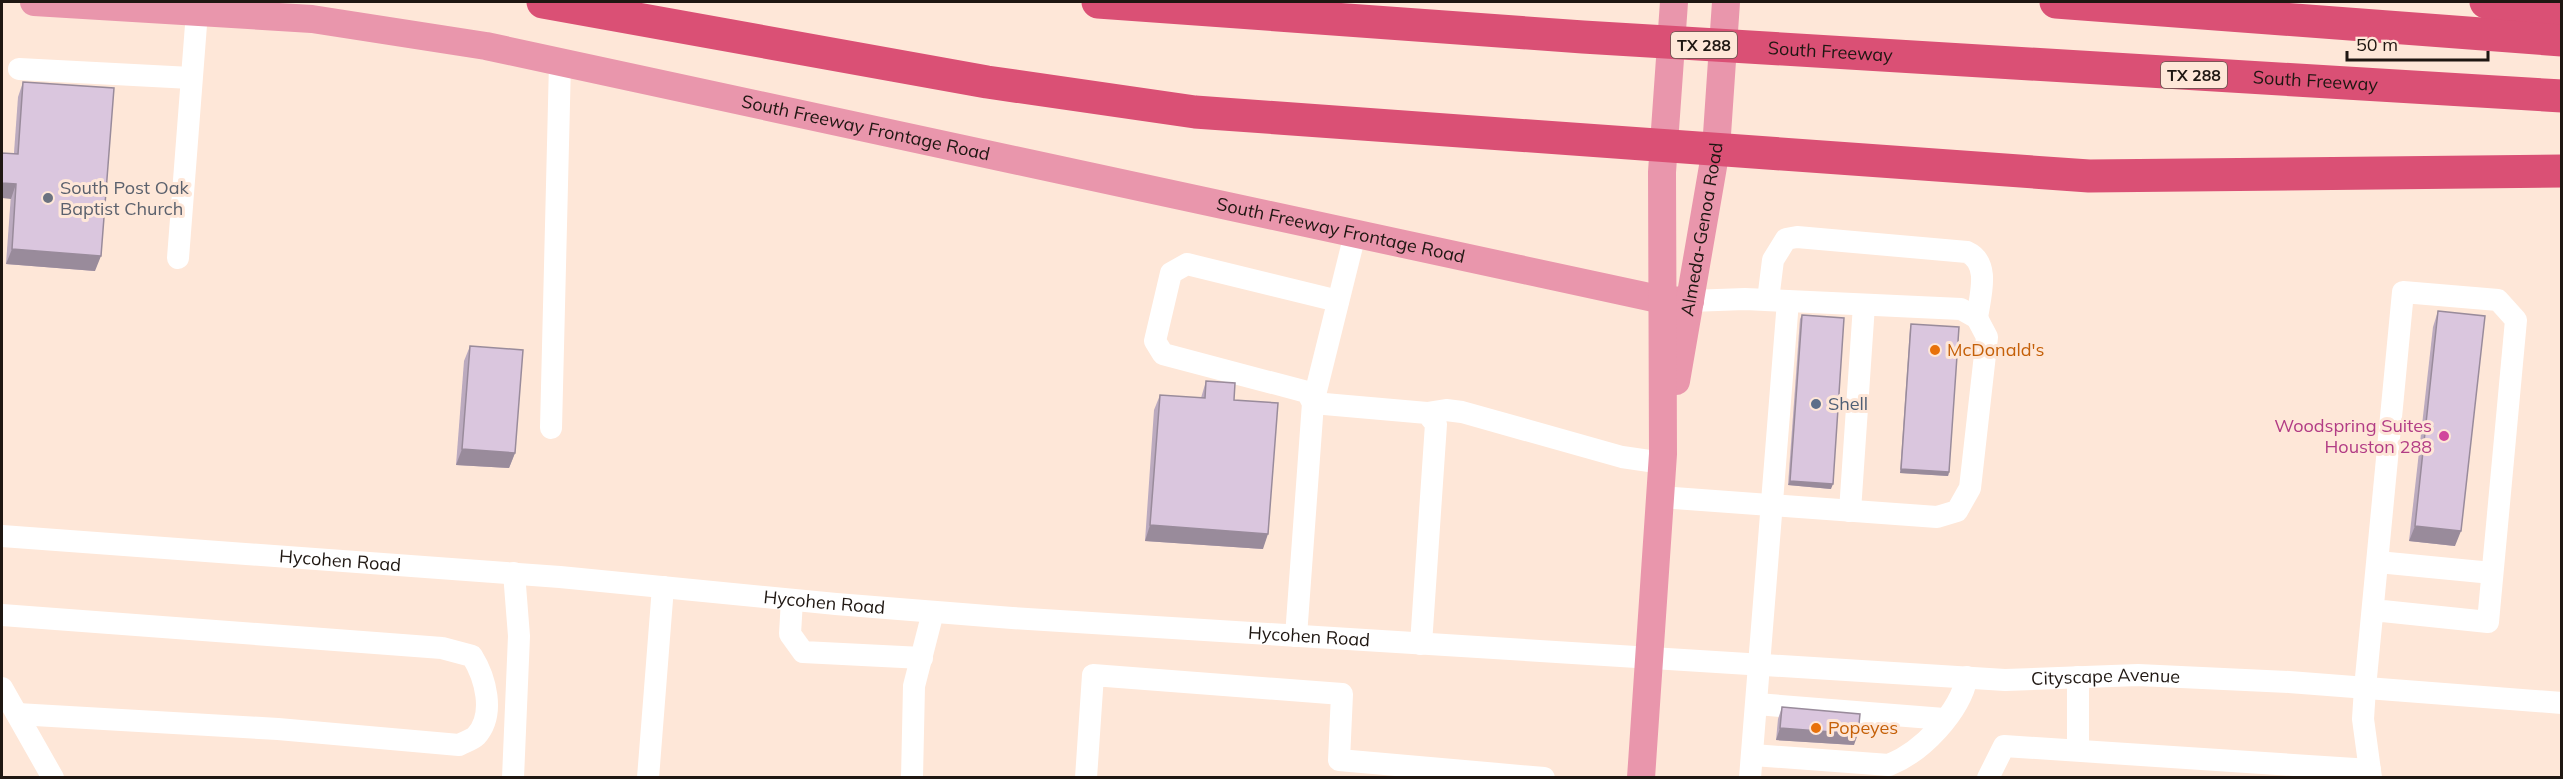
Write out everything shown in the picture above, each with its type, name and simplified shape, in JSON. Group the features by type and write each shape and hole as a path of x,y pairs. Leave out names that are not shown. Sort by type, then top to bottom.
{"highway":[{"path":"543,2 1009,86 1184,110 2089,176 2562,171"},
{"name":"South Freeway","path":"1098,2 1583,37 2562,96"},
{"path":"2056,2 2562,40"},
{"path":"2486,2 2562,8"}],"main road":[{"name":"South Freeway Frontage Road","path":"34,2 312,19 475,45 1676,301"},
{"name":"Almeda-Genoa Road","path":"1641,777 1676,301 1663,145 1674,2"},
{"name":"Almeda-Genoa Road","path":"1676,301 1716,149 1726,2"}],"street":[{"path":"177,258 196,12"},
{"path":"550,428 560,63"},
{"path":"19,69 191,78"},
{"path":"1296,636 1313,403 1355,234"},
{"path":"1750,777 1774,505 1778,300 1773,260 1786,239 1797,237 1967,252 1977,257 1982,265 1977,318"},
{"path":"1313,403 1307,392 1163,354 1155,341 1171,273 1187,264 1338,301"},
{"path":"1988,777 2004,746 2370,773 2363,719 2365,688 2403,292 2498,300 2516,320 2488,622 2373,610"},
{"path":"1660,497 1937,516 1958,511 1970,488 1987,337 1977,318 1961,309 1778,300 1676,301"},
{"path":"1850,511 1864,305"},
{"path":"1313,403 1427,413 1446,410 1462,412 1622,457 1663,459"},
{"path":"1421,644 1436,424 1427,413"},
{"name":"Hycohen Road","path":"2,536 514,573 933,612 1649,659"},
{"path":"2378,562 2492,573"},
{"path":"513,777 519,636 514,573"},
{"path":"648,777 663,587"},
{"path":"792,600 790,634 803,652 922,658"},
{"path":"912,777 914,686 933,612"},
{"path":"2,615 224,629 442,648 472,656 484,675 486,699 484,721 475,736 459,745 278,729 17,714"},
{"name":"Cityscape Avenue","path":"1649,659 2005,680 2138,675 2365,688 2562,703"},
{"path":"1086,777 1093,675 1342,694 1339,769 1544,777"},
{"path":"1753,755 1889,765 1905,758 1924,743 1959,702 1967,676"},
{"path":"2078,677 2078,750"},
{"path":"2,687 53,777"},
{"path":"1757,704 1944,719"}],"building":[{"path":"23,82 114,88 101,256 12,249 16,184 2,183 2,153 18,154"},
{"name":"Woodspring Suites Houston 288","path":"2438,311 2485,316 2461,531 2415,526"},
{"name":"Shell","path":"1802,315 1844,318 1833,484 1790,481"},
{"path":"1911,324 1959,327 1949,472 1901,469"},
{"path":"470,346 523,350 515,453 462,449"},
{"path":"1206,381 1235,383 1234,400 1278,403 1268,534 1150,525 1160,395 1205,398"},
{"path":"1782,707 1860,714 1858,734 1780,728"}],"place":[{"name":"South Post Oak Baptist Church","path":"48,198"},
{"name":"McDonald's","path":"1935,350"},
{"name":"Shell","path":"1816,404"},
{"name":"Woodspring Suites Houston 288","path":"2444,436"},
{"name":"Popeyes","path":"1816,728"}]}
